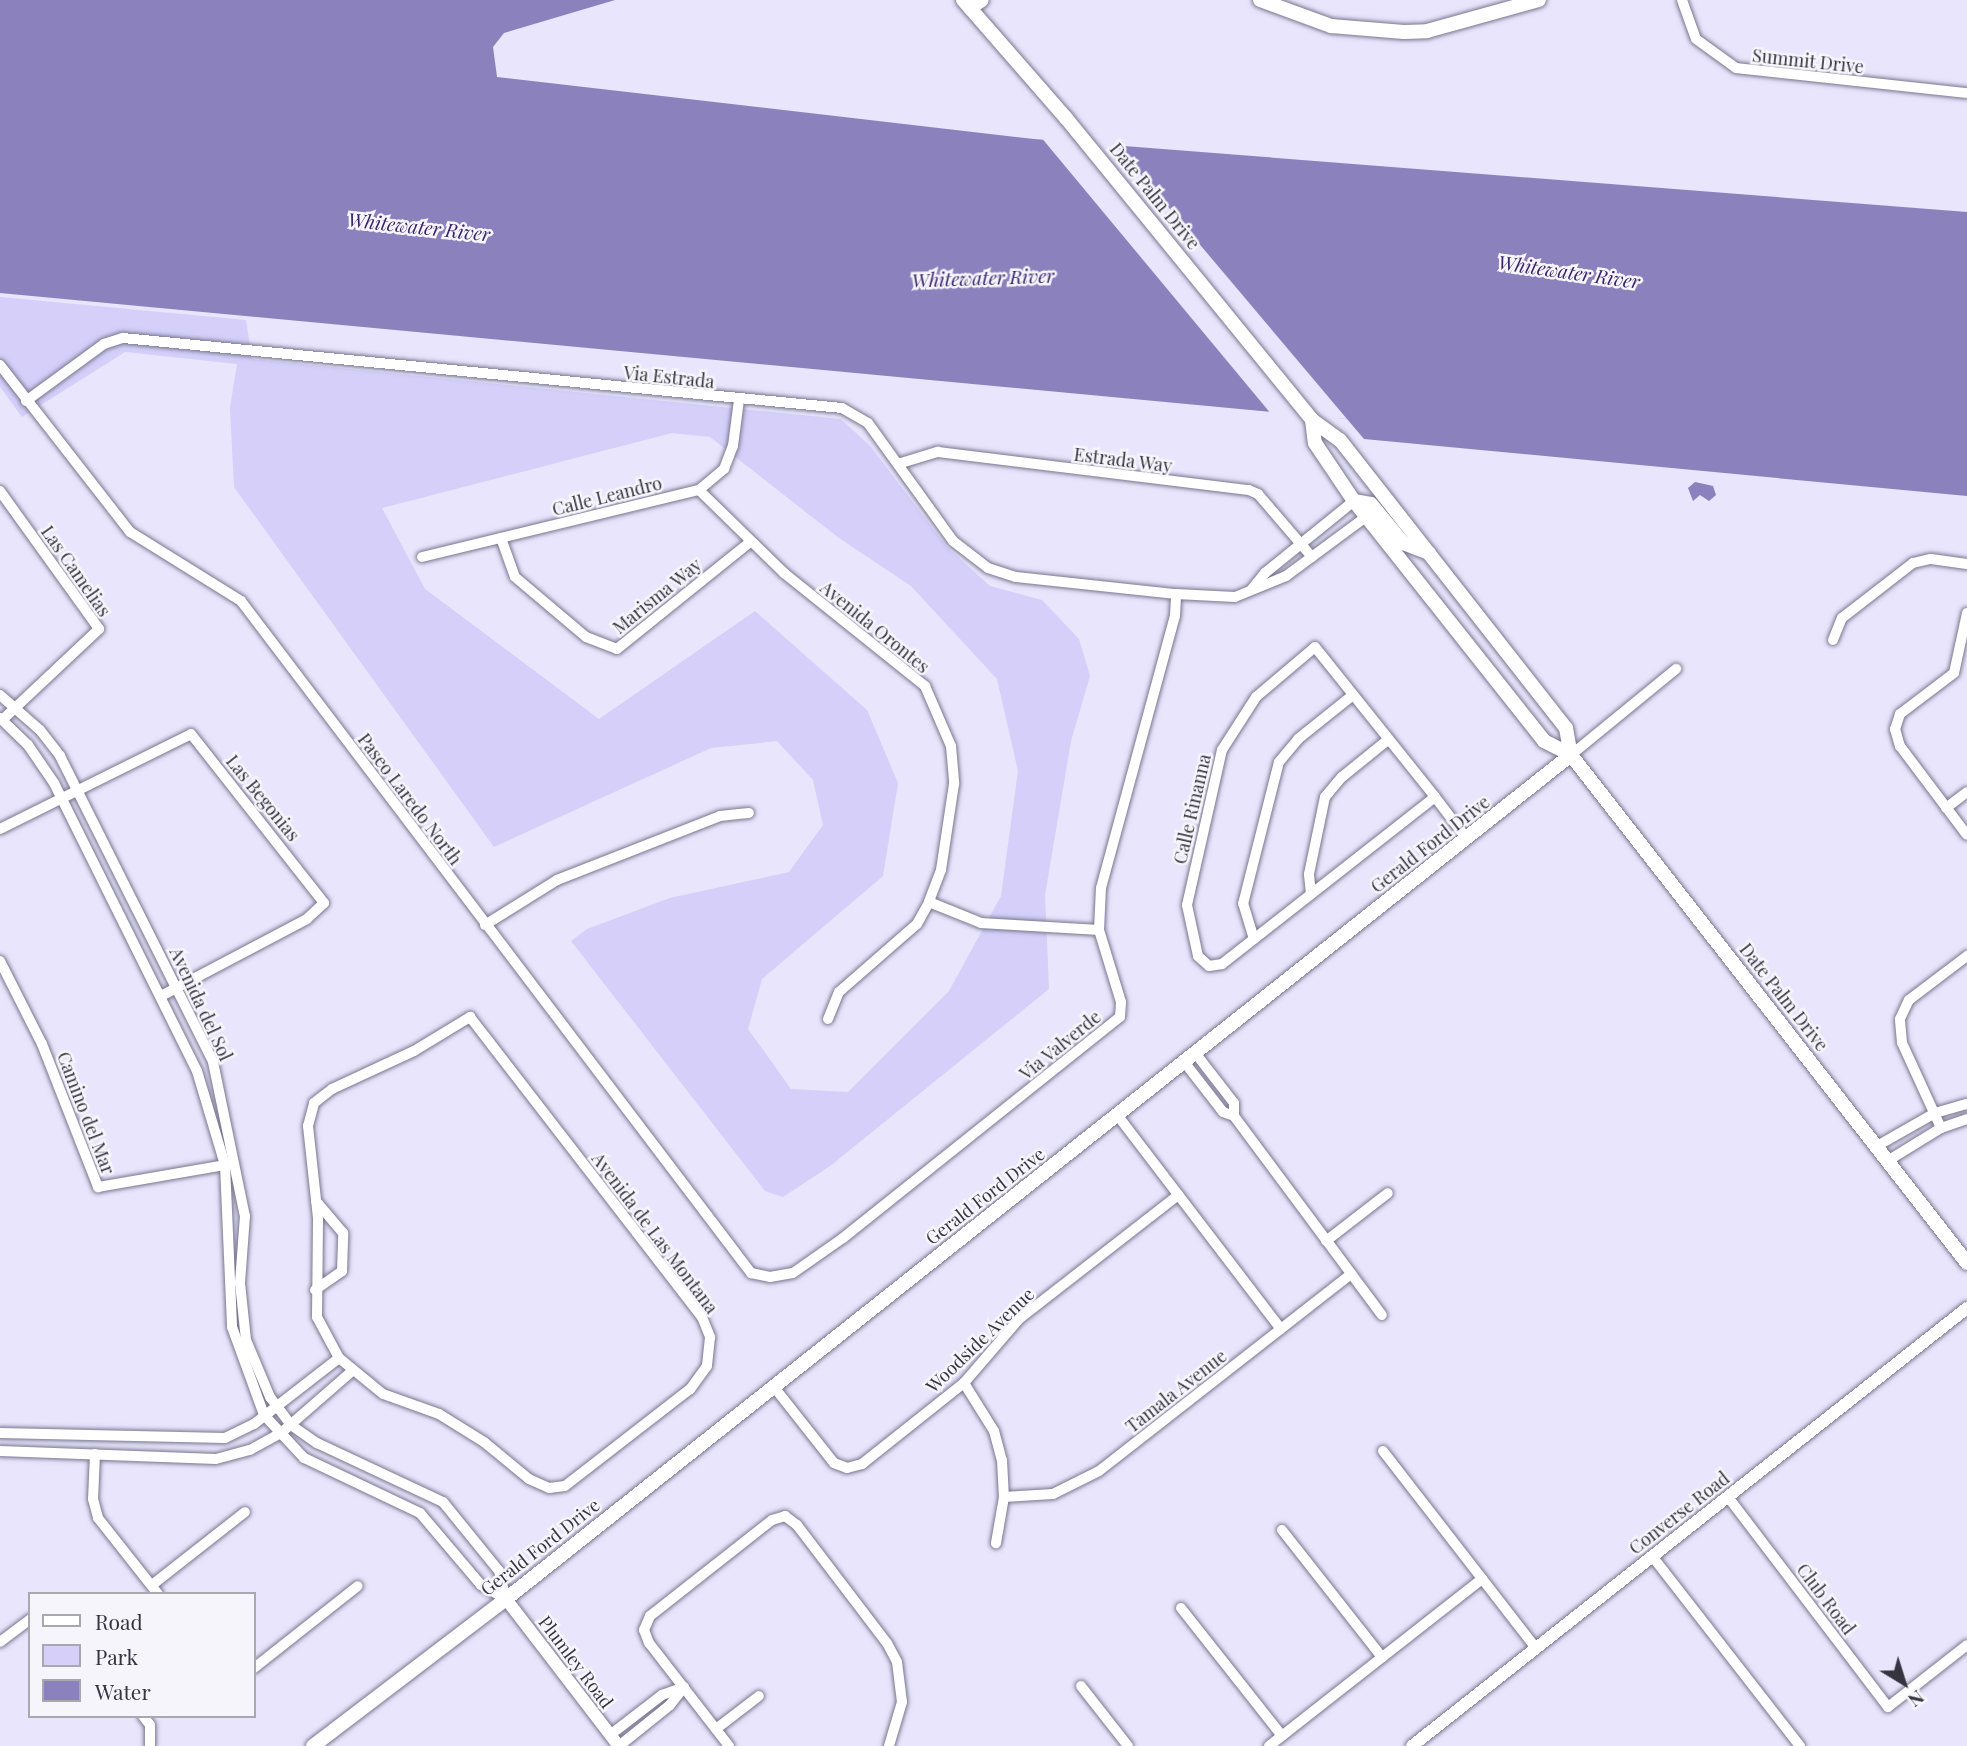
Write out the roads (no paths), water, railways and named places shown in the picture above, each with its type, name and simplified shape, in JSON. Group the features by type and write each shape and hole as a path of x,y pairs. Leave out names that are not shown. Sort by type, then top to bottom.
{"main road":[{"path":"1260,0 1331,26 1427,32 1539,0"},
{"name":"Date Palm Drive","path":"972,3 1312,420 1340,440 1566,728 1571,755"},
{"name":"Date Palm Drive","path":"1312,420 1315,443 1354,500 1544,741 1571,755 1967,1263"},
{"path":"1354,500 1371,504 1403,543 1429,553"},
{"name":"Gerald Ford Drive","path":"313,1746 506,1599 1571,755"}],"street":[{"name":"Summit Drive","path":"1682,0 1696,39 1736,68 1967,93"},
{"name":"Via Estrada","path":"26,401 104,344 123,338 842,408 868,423 901,463 953,541 988,568 1016,577 1176,594 1235,597 1286,576 1367,516"},
{"name":"Paseo Laredo North","path":"0,365 130,532 241,601 751,1273 770,1277"},
{"name":"Calle Leandro","path":"422,557 699,490 724,470 733,446 739,400"},
{"name":"Estrada Way","path":"901,463 938,452 1249,490 1258,494 1312,557"},
{"name":"Avenida Orontes","path":"699,490 750,542 831,613 908,669 934,706 951,746 954,784 941,870 929,902 916,925 839,992 828,1019"},
{"name":"Las Camelias","path":"0,491 99,629 1,719"},
{"path":"1251,590 1300,543 1354,500"},
{"name":"Marisma Way","path":"501,538 515,577 586,636 617,649 750,542"},
{"path":"1833,640 1842,618 1913,563 1931,559 1967,564"},
{"name":"Via Valverde","path":"770,1277 793,1273 843,1238 1120,1017 1121,1002 1100,930 1101,888 1175,616 1176,594"},
{"path":"1967,613 1954,673 1900,714 1895,729 1900,746 1967,835"},
{"name":"Calle Rinanna","path":"1254,939 1222,964 1209,966 1198,956 1187,905 1222,750 1256,697 1315,648 1353,695"},
{"name":"Gerald Ford Drive","path":"1571,755 1676,669"},
{"name":"Avenida del Sol","path":"0,695 15,705 60,756 213,1062 237,1163 245,1216 240,1283 246,1340 275,1407 291,1425 357,1464 443,1502 499,1571 506,1599"},
{"path":"1435,797 1254,939 1243,904 1279,762 1298,739 1353,695 1435,797 1467,839"},
{"name":"Avenida del Sol","path":"1,719 28,746 63,800 197,1071 225,1165 232,1327 264,1415 304,1458 421,1513 481,1585 506,1599"},
{"name":"Las Begonias","path":"0,829 191,734 324,903 307,919 161,996"},
{"path":"1311,894 1309,874 1325,797 1389,739"},
{"path":"1946,808 1967,792"},
{"path":"485,925 557,880 720,816 749,813"},
{"path":"929,902 981,923 1100,930"},
{"path":"1941,1128 1902,1043 1900,1018 1909,1000 1966,959"},
{"name":"Camino del Mar","path":"0,961 42,1044 98,1187 237,1163"},
{"name":"Avenida de Las Montana","path":"470,1017 702,1317 710,1337 707,1367 690,1389 565,1486 550,1489 439,1414 383,1394 339,1358 317,1317 316,1202 308,1126 314,1103 332,1089 414,1051 470,1017"},
{"path":"1191,1058 1228,1095 1234,1104 1234,1116"},
{"path":"1191,1058 1217,1104 1234,1116 1382,1315"},
{"path":"1217,1104 1228,1095"},
{"path":"1877,1146 1935,1113 1967,1104"},
{"path":"1118,1115 1281,1329"},
{"path":"1889,1160 1941,1128 1967,1119"},
{"path":"1326,1241 1388,1193"},
{"name":"Woodside Avenue","path":"774,1387 834,1463 847,1468 862,1464 964,1383 1019,1319 1178,1195"},
{"path":"315,1290 342,1271 344,1233 316,1202"},
{"name":"Tamala Avenue","path":"1004,1497 1053,1494 1100,1471 1351,1274"},
{"name":"Converse Road","path":"1412,1746 1967,1308"},
{"path":"0,1433 197,1440 225,1438 264,1415 339,1358"},
{"path":"0,1451 216,1459 250,1450 281,1433 352,1371"},
{"path":"964,1383 994,1431 1004,1497 996,1543"},
{"path":"1383,1451 1535,1648"},
{"path":"95,1454 93,1499 98,1518 155,1589 245,1512"},
{"name":"Club Road","path":"1728,1497 1888,1707 1967,1645"},
{"path":"729,1746 649,1643 644,1630 650,1616 772,1520 785,1516 797,1525 887,1643 897,1662 902,1702 889,1746"},
{"path":"1282,1530 1382,1657"},
{"path":"1652,1556 1800,1746"},
{"path":"1269,1746 1482,1579"},
{"path":"256,1666 358,1586"},
{"name":"Plumley Road","path":"506,1599 619,1746"},
{"path":"1181,1608 1282,1736"},
{"path":"0,1642 28,1621"},
{"path":"1081,1686 1128,1746"},
{"path":"610,1735 662,1695 684,1687"},
{"path":"619,1746 670,1705 684,1687"},
{"path":"716,1729 759,1696"},
{"path":"144,1718 151,1744"}],"water":[{"name":"Whitewater River","path":"0,0 615,0 504,33 493,47 497,77 1034,139 1967,212 1967,496 1364,439 1347,419 0,293"},
{"path":"1695,482 1713,486 1716,495 1709,501 1700,495 1693,501 1688,488"}]}
